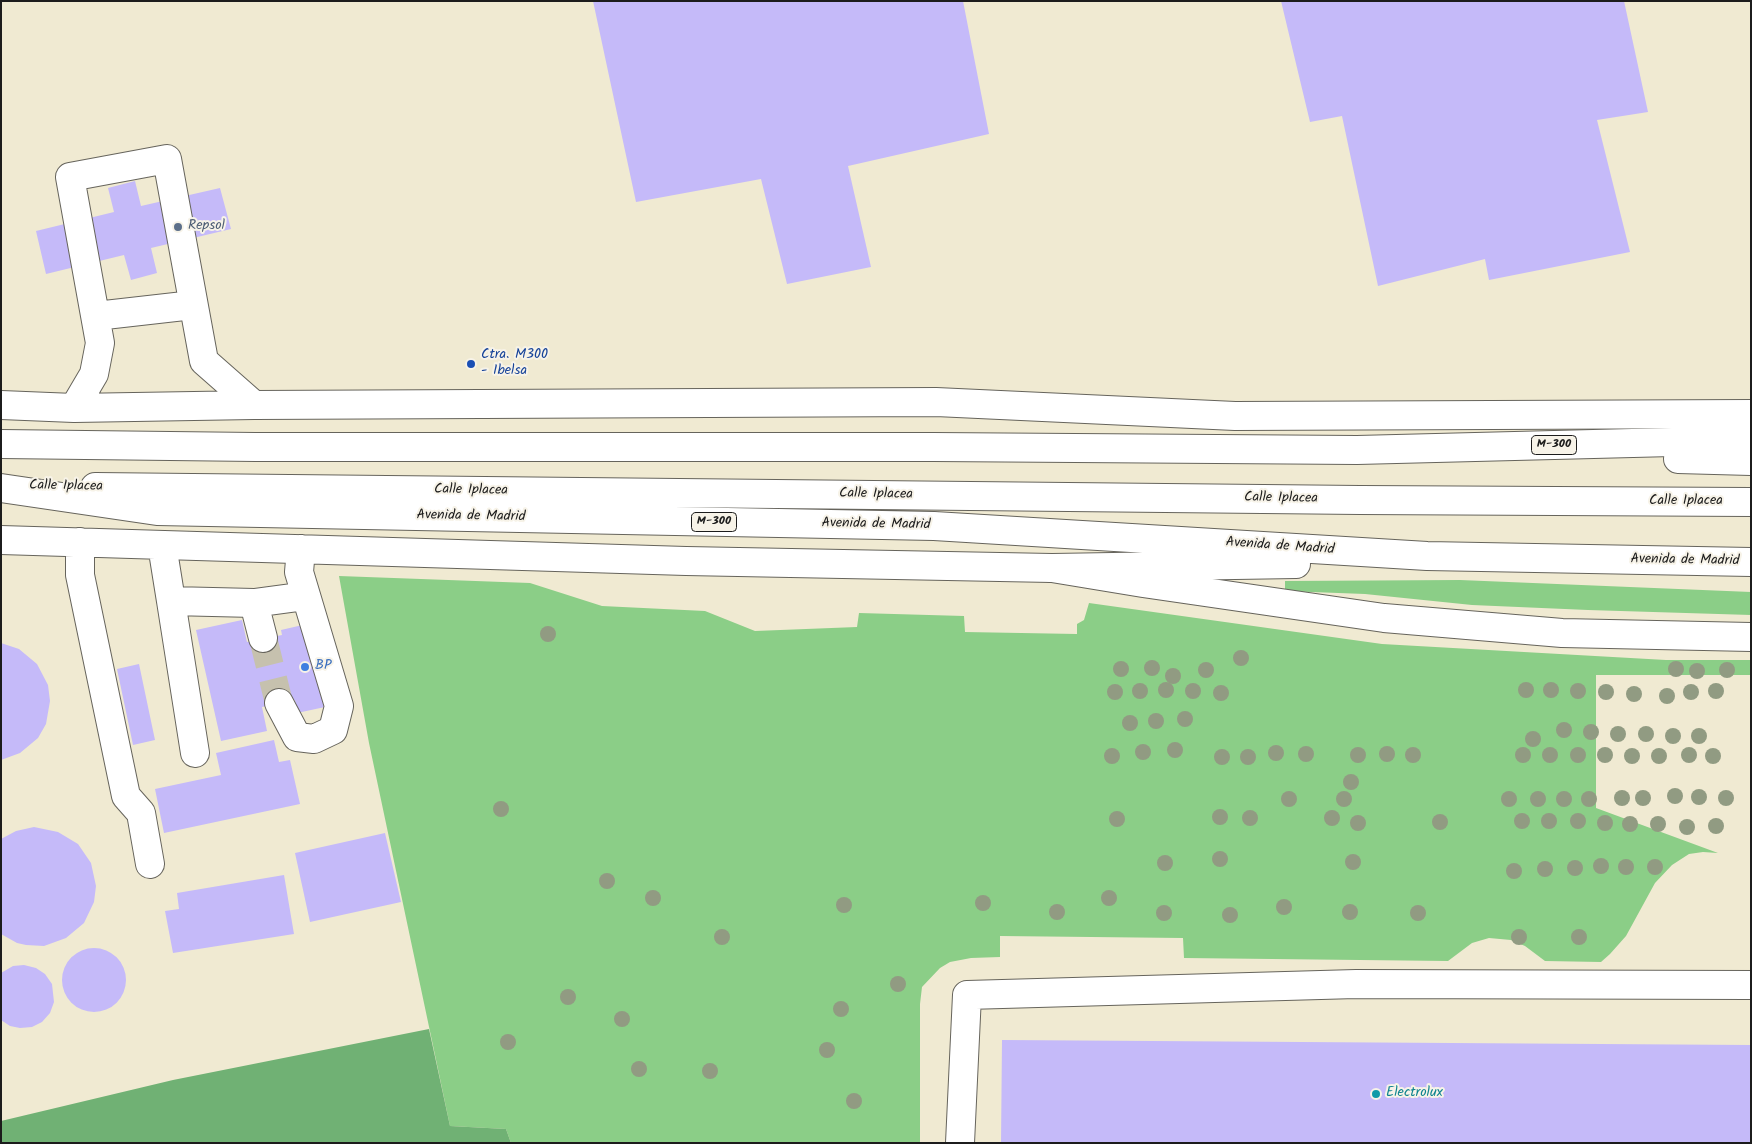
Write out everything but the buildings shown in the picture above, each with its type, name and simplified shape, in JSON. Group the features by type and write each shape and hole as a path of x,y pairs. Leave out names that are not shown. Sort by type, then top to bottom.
{"main road":[{"path":"74,408 94,374 100,344 70,177 167,159 204,361 254,405"},
{"path":"96,316 193,305"},
{"path":"4,402 74,408 254,405 936,402 1235,416 1751,414"},
{"name":"M-300","path":"1,444 255,447 944,447 1357,450 1751,440"},
{"path":"1357,450 1751,461"},
{"name":"Calle Iplacea","path":"1,488 1751,502"},
{"name":"Avenida de Madrid","path":"1,488 157,511 934,526 1427,556 1751,562"},
{"path":"1,540 696,561 1052,568 1284,565 1427,556"},
{"path":"80,542 80,575 126,796 140,813 150,864"},
{"path":"162,545 195,753"},
{"path":"279,704 296,737 314,739 333,730 339,706 299,572 301,549"},
{"path":"1052,568 1384,618 1562,633 1751,637"},
{"path":"171,602 254,603 306,596"},
{"path":"254,603 263,638"},
{"path":"960,1143 967,995 1356,984 1751,985"}],"green space":[{"path":"339,576 530,583 602,606 705,611 755,631 857,627 859,613 964,616 965,632 1077,634 1077,624 1084,620 1089,603 1382,644 1666,660 1751,660 1751,675 1596,675 1596,808 1718,853 1703,852 1689,854 1672,865 1655,883 1626,936 1601,962 1545,961 1525,946 1511,940 1489,938 1472,943 1448,961 1184,958 1183,938 1000,936 1000,957 971,958 950,962 940,968 922,987 920,1004 920,1143 511,1143 506,1129 450,1126 369,743"},
{"path":"1460,580 1751,592 1751,615 1472,605 1365,594 1285,591 1285,581"},
{"path":"429,1029 450,1126 506,1129 511,1143 1,1143 1,1121 173,1080"}],"tunnel":[{"path":"263,638 279,703"}],"place":[{"name":"Repsol","path":"178,227"},
{"name":"Ctra. M300 - Ibelsa","path":"471,364"},
{"name":"BP","path":"305,667"},
{"name":"Electrolux","path":"1376,1094"}]}
